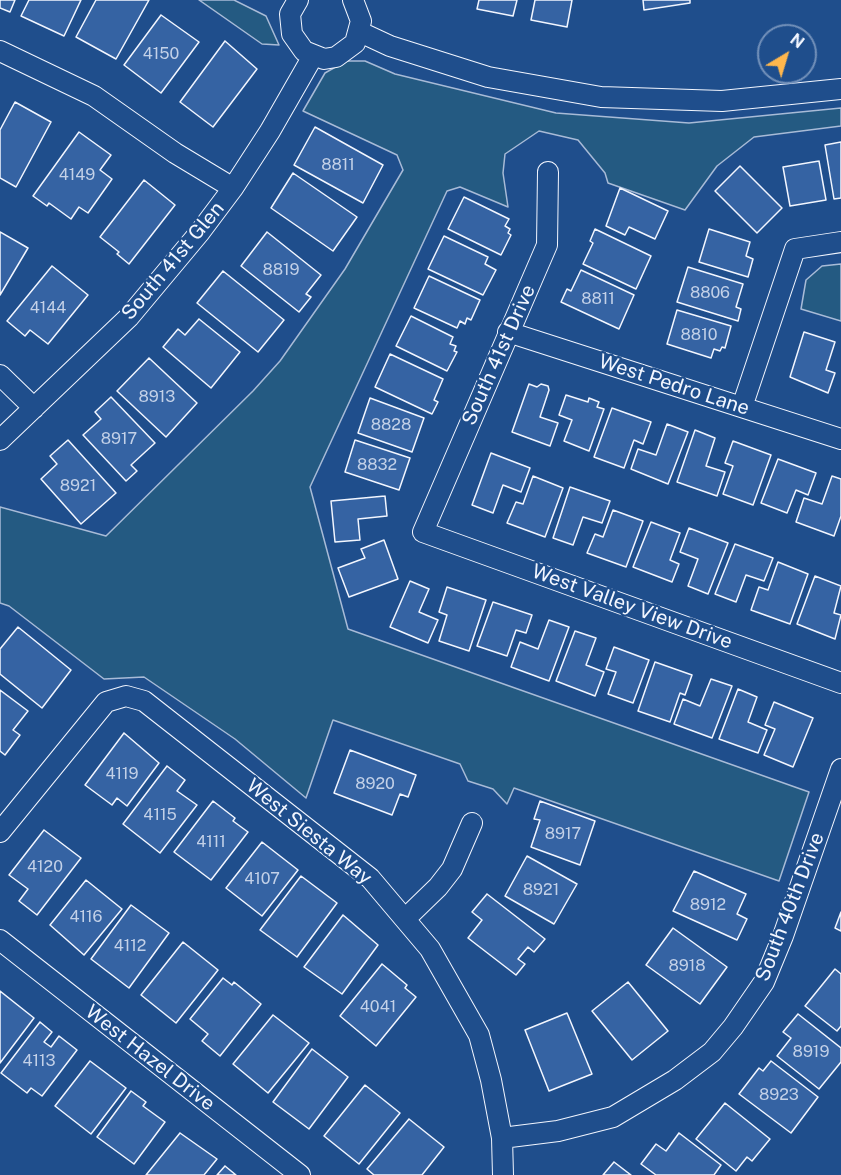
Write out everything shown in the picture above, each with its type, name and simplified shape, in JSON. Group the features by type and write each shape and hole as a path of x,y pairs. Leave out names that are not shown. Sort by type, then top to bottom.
{"street":[{"path":"292,1 290,14 292,34 297,44 313,56 336,57 346,52 355,43 360,32 361,21 353,0"},
{"path":"360,32 390,46 488,78 601,97 722,101 841,89"},
{"path":"0,51 94,96 175,153 233,188"},
{"name":"South 41st Glen","path":"0,440 129,316 233,188 270,131 313,56"},
{"name":"South 41st Drive","path":"423,532 547,245 548,172"},
{"path":"742,407 795,249 841,242"},
{"name":"West Pedro Lane","path":"508,332 841,439"},
{"path":"0,375 34,408"},
{"name":"West Valley View Drive","path":"423,532 841,683"},
{"name":"West Siesta Way","path":"0,832 106,702 126,696 144,701 370,878 430,949 479,1035 491,1080 502,1138"},
{"name":"South 40th Drive","path":"502,1138 558,1131 613,1117 675,1080 712,1052 734,1027 764,982 783,936 841,769"},
{"path":"405,919 438,887 452,869 472,823"},
{"name":"West Hazel Drive","path":"0,940 300,1175"},
{"path":"502,1138 503,1175"}],"shaded area":[{"path":"199,0 234,0 266,16 279,45 262,44"},
{"path":"346,61 365,61 395,74 556,113 689,123 841,108 841,126 754,137 717,166 685,210 608,183 605,173 578,140 539,131 505,154 503,173 508,207 460,187 447,191 310,487 348,629 809,792 779,881 514,788 507,804 493,789 468,781 460,764 333,720 306,798 235,739 144,677 104,679 9,606 0,603 0,507 106,536 253,391 280,361 345,269 403,170 397,155 303,111 325,73"},
{"path":"841,264 841,321 801,309 806,280 822,266"}],"building":[{"path":"0,0 15,0 10,12 0,8"},
{"path":"29,0 81,0 64,36 21,16"},
{"path":"96,0 149,0 116,59 76,37"},
{"path":"479,0 517,0 513,16 477,9"},
{"path":"535,0 572,0 567,27 531,20"},
{"path":"643,0 690,0 690,3 644,10"},
{"path":"161,15 199,42 161,93 124,65"},
{"path":"225,41 257,69 213,127 180,102"},
{"path":"15,102 51,122 16,187 0,178 0,130"},
{"path":"315,127 383,165 363,203 294,165"},
{"path":"79,132 111,155 100,170 112,179 88,213 79,207 71,219 49,203 47,206 33,196"},
{"path":"841,142 841,198 834,199 825,145"},
{"path":"819,161 826,200 790,206 783,167"},
{"path":"740,166 782,208 757,233 715,191"},
{"path":"293,173 357,217 333,251 271,208"},
{"path":"144,180 175,205 129,264 117,254 119,252 100,237"},
{"path":"620,188 668,211 655,239 629,227 625,235 606,226"},
{"path":"464,197 509,219 505,226 510,229 508,233 511,235 501,255 448,229"},
{"path":"595,229 651,256 636,289 583,264 593,243 590,241"},
{"path":"709,229 750,242 746,256 753,259 748,277 699,262"},
{"path":"0,232 28,248 0,295"},
{"path":"267,232 321,275 306,294 311,297 299,312 241,266"},
{"path":"444,236 488,257 485,264 496,270 483,295 428,269"},
{"path":"52,266 88,295 48,344 30,330 25,336 7,321"},
{"path":"688,267 743,284 736,307 741,309 738,321 677,302"},
{"path":"581,270 634,295 619,329 561,302 567,289 571,291"},
{"path":"223,271 284,320 258,352 197,303"},
{"path":"429,276 480,300 471,320 467,318 465,324 460,321 457,328 414,308"},
{"path":"677,310 731,326 725,348 722,347 720,351 714,349 711,358 667,344"},
{"path":"411,316 453,337 450,344 456,346 454,351 457,352 447,371 396,346"},
{"path":"199,319 240,352 211,388 163,347 178,329 185,335"},
{"path":"804,332 835,342 826,370 835,373 828,393 790,377"},
{"path":"390,354 443,379 434,400 438,402 432,414 375,387"},
{"path":"149,358 197,403 166,437 117,391"},
{"path":"529,384 537,387 541,384 548,386 549,390 540,417 558,423 550,446 512,432"},
{"path":"566,395 588,402 589,398 599,402 597,407 604,409 589,451 564,441 572,420 559,415"},
{"path":"111,397 155,443 131,465 137,471 126,481 83,435 101,419 95,412"},
{"path":"370,398 424,418 412,452 358,433"},
{"path":"612,408 651,422 643,444 634,440 624,468 594,457"},
{"path":"667,424 688,432 668,484 631,469 638,449 656,455"},
{"path":"695,430 715,438 706,466 725,472 717,496 677,482"},
{"path":"68,440 116,493 81,524 41,479 57,464 50,456"},
{"path":"355,440 410,458 399,490 345,472"},
{"path":"733,441 771,455 753,505 723,494 733,466 725,463"},
{"path":"491,453 530,468 521,492 503,485 493,513 472,505"},
{"path":"778,459 816,473 808,495 796,490 787,513 761,503"},
{"path":"533,476 563,488 545,537 507,523 516,502 523,504"},
{"path":"832,476 841,479 841,516 834,536 796,522 804,498 822,504"},
{"path":"570,487 610,501 602,523 583,517 573,545 553,538"},
{"path":"385,496 387,516 358,519 360,540 335,542 331,501"},
{"path":"613,510 643,521 626,567 587,553 595,534 603,537"},
{"path":"651,522 680,533 670,560 679,564 672,582 633,567"},
{"path":"689,528 728,543 708,594 688,586 698,559 680,552"},
{"path":"384,540 398,579 349,597 338,568 365,558 361,549"},
{"path":"735,544 773,558 764,581 746,575 736,602 715,594"},
{"path":"778,562 808,574 790,624 751,610 759,587 768,590"},
{"path":"815,576 841,586 834,613 841,615 835,639 797,624"},
{"path":"410,581 429,589 419,612 438,620 428,643 390,627"},
{"path":"447,587 486,600 469,651 439,641 447,615 439,612"},
{"path":"493,602 532,615 526,633 516,630 507,656 477,646"},
{"path":"549,620 569,627 549,681 511,667 520,642 538,649"},
{"path":"18,627 71,670 42,708 0,674 0,649"},
{"path":"575,631 596,638 586,665 604,672 595,696 556,681"},
{"path":"614,647 649,660 633,703 608,694 616,672 606,669"},
{"path":"655,662 692,675 685,695 680,693 670,722 638,711"},
{"path":"711,679 732,686 712,738 674,724 683,699 700,706"},
{"path":"738,689 757,697 748,722 767,730 758,753 719,739"},
{"path":"0,690 28,711 13,730 20,735 5,755 0,751"},
{"path":"774,702 813,718 793,767 764,755 775,729 765,725"},
{"path":"124,733 159,763 127,806 117,798 112,805 85,785"},
{"path":"350,750 416,775 408,797 400,794 392,815 334,793"},
{"path":"167,766 185,780 177,791 197,805 160,853 123,824"},
{"path":"213,801 235,818 233,821 248,832 211,880 174,852"},
{"path":"540,801 595,821 580,865 531,847 540,820 534,819"},
{"path":"44,830 81,858 37,915 19,901 28,889 9,875"},
{"path":"262,842 298,870 262,916 226,888"},
{"path":"527,856 577,884 554,924 505,896"},
{"path":"694,871 746,894 737,914 747,919 737,940 673,911"},
{"path":"301,876 337,903 297,957 260,930"},
{"path":"86,880 122,909 84,955 50,925"},
{"path":"487,894 545,939 534,952 528,947 518,959 525,964 516,975 468,938 482,920 472,912"},
{"path":"131,905 169,933 129,988 91,959"},
{"path":"841,912 841,931 835,928"},
{"path":"343,915 378,945 342,994 304,967"},
{"path":"673,928 727,967 700,1004 646,965"},
{"path":"183,942 218,970 176,1023 141,995"},
{"path":"382,964 407,985 405,988 416,997 376,1046 340,1016"},
{"path":"835,969 841,974 841,1026 837,1031 805,1006"},
{"path":"223,978 232,985 234,982 261,1004 220,1056 202,1041 208,1034 190,1019"},
{"path":"628,982 668,1031 632,1060 592,1011"},
{"path":"0,991 34,1018 0,1063"},
{"path":"567,1013 592,1074 549,1091 525,1030"},
{"path":"798,1014 841,1048 841,1062 819,1089 777,1056 791,1038 783,1032"},
{"path":"273,1015 309,1043 268,1093 233,1064"},
{"path":"40,1022 52,1032 44,1042 51,1047 59,1036 77,1050 42,1096 31,1088 27,1093 1,1073"},
{"path":"312,1049 348,1077 309,1129 273,1102"},
{"path":"90,1061 126,1088 91,1134 55,1106"},
{"path":"771,1061 818,1097 791,1133 739,1094 759,1068 763,1071"},
{"path":"365,1085 400,1113 359,1164 324,1136"},
{"path":"131,1091 146,1102 143,1106 165,1122 134,1164 97,1137"},
{"path":"725,1103 770,1139 752,1161 747,1157 736,1171 696,1139"},
{"path":"409,1119 444,1147 422,1175 374,1175 367,1169"},
{"path":"180,1133 217,1159 204,1175 146,1175"},
{"path":"679,1133 721,1165 714,1175 656,1175 641,1164 656,1144 666,1151"},
{"path":"614,1162 631,1175 603,1175"},
{"path":"225,1166 236,1175 217,1175"}]}
